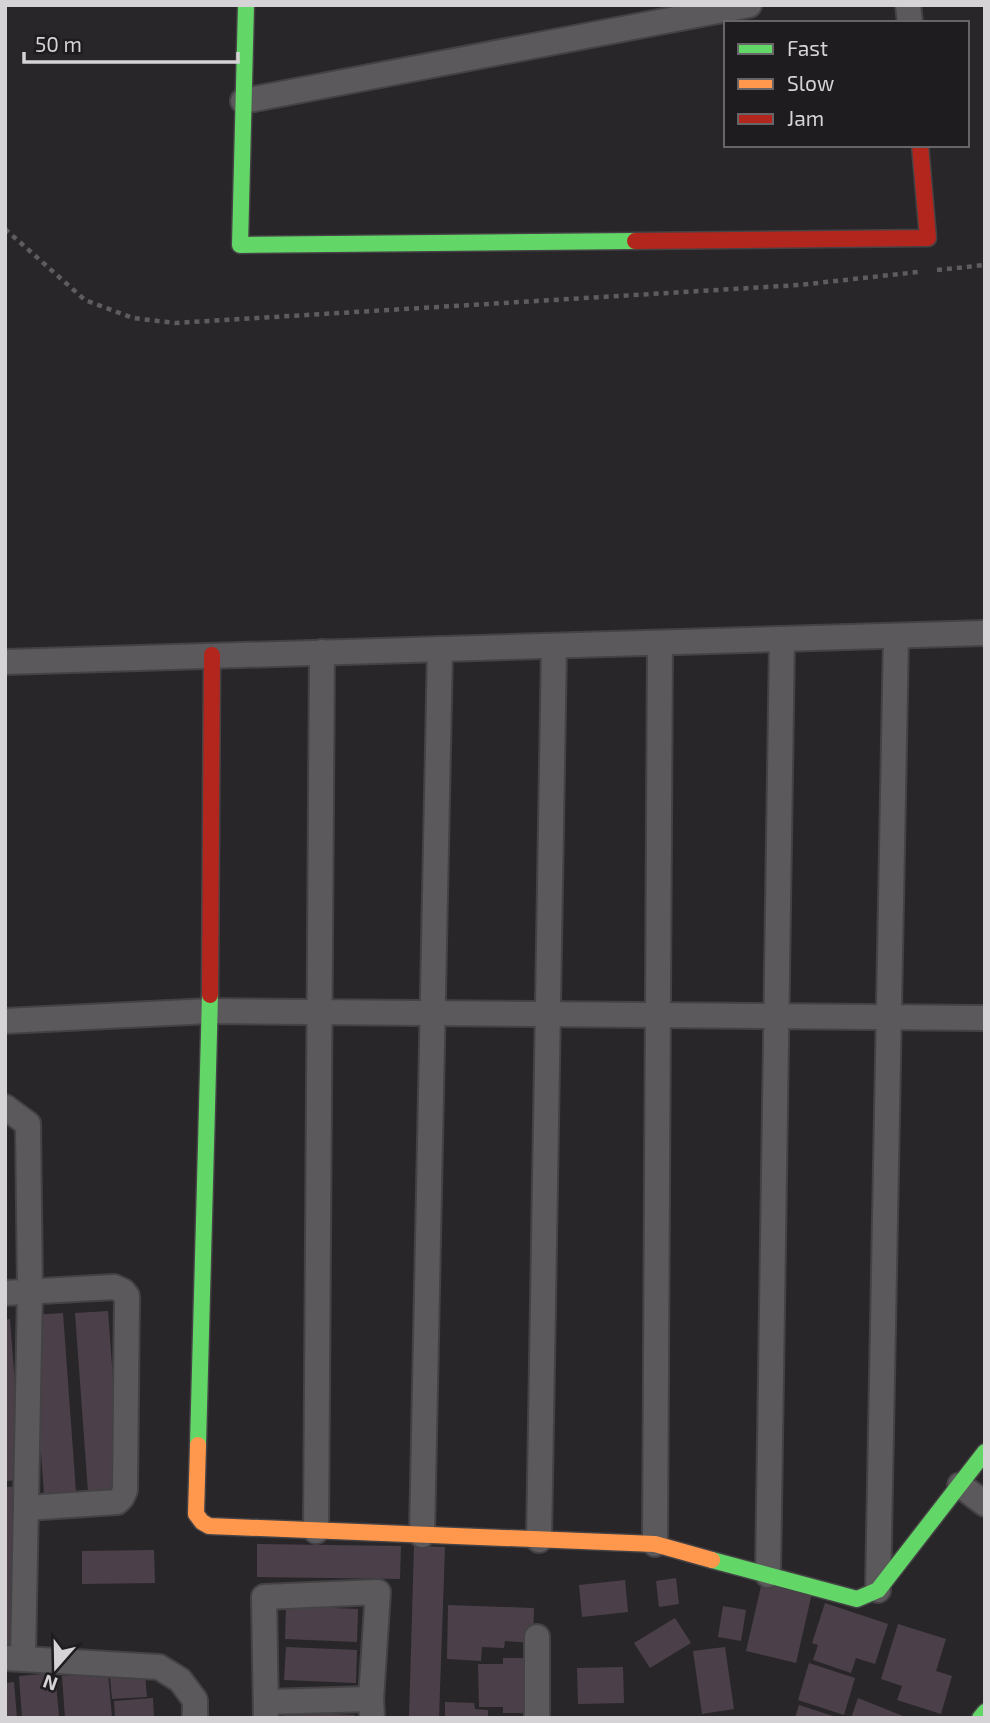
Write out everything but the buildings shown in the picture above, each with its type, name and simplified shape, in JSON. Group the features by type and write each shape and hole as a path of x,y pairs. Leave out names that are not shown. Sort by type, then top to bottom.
{"street":[{"path":"246,5 240,245 928,238 920,147"},
{"path":"243,102 749,5"},
{"path":"5,662 985,633"},
{"path":"878,1590 896,636"},
{"path":"768,1575 782,639"},
{"path":"655,1544 660,643"},
{"path":"539,1539 554,646"},
{"path":"422,1535 440,649"},
{"path":"316,1531 322,652"},
{"path":"212,655 210,1011 196,1514 202,1522 209,1526 655,1544 857,1599 878,1590 985,1452"},
{"path":"5,1021 210,1011 985,1018"},
{"path":"5,1107 28,1124 30,1292 26,1508 14,1658 159,1667 180,1680 195,1700 195,1718"},
{"path":"5,1293 114,1287 123,1290 127,1296 125,1490 122,1497 117,1502 26,1508"},
{"path":"960,1485 985,1504"},
{"path":"378,1592 371,1709 266,1710 264,1597 378,1592"},
{"path":"537,1637 537,1718"},
{"path":"980,1718 985,1712"}],"path":[{"path":"5,229 85,300 133,318 175,323 799,285 918,272"},
{"path":"932,271 985,265"}],"traffic: fast":[{"path":"246,5 240,245 635,241"},
{"path":"198,1445 210,995"},
{"path":"712,1560 857,1599 878,1590 985,1452"},
{"path":"980,1718 985,1712"}],"traffic: slow":[{"path":"198,1445 196,1514 209,1526 655,1544 712,1560"}],"traffic: jam":[{"path":"635,241 928,238 920,147"},
{"path":"210,995 212,655"}]}
